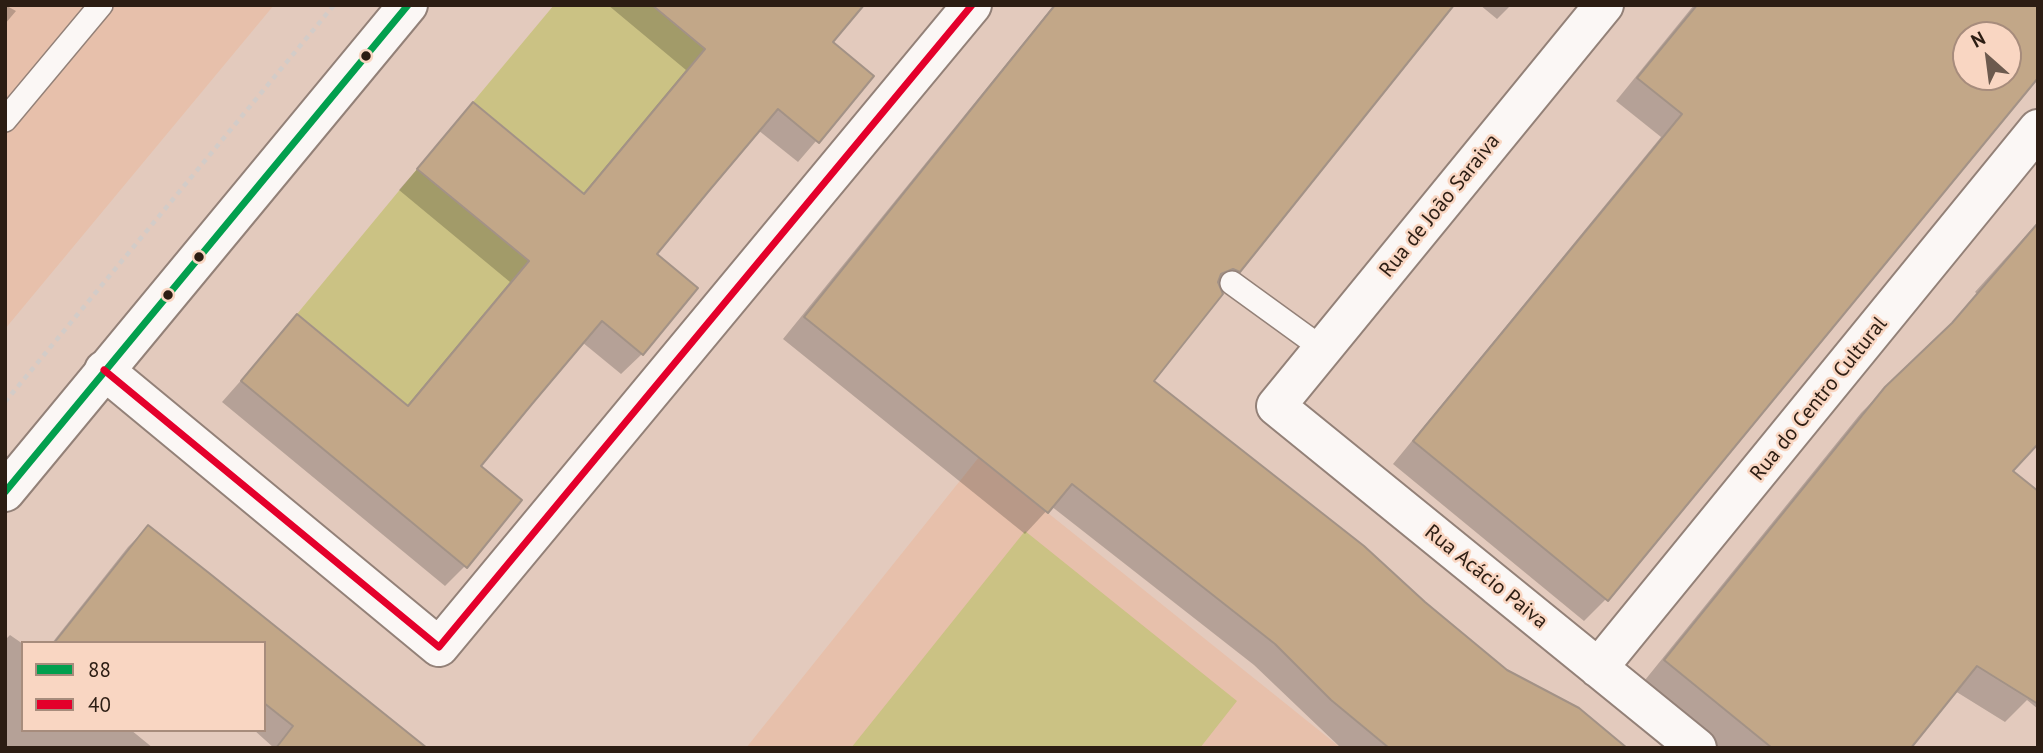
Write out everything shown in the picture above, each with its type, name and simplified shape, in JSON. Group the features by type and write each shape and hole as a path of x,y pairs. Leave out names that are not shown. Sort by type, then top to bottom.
{"street":[{"path":"5,492 408,5"},
{"path":"104,370 439,647 972,5"},
{"name":"Rua de João Saraiva","path":"1276,406 1604,5"},
{"name":"Rua do Centro Cultural","path":"1598,668 2038,129"},
{"name":"Rua Acácio Paiva","path":"1276,406 1697,748"}],"lane":[{"path":"5,120 100,5"},
{"path":"1231,283 1323,349"}],"path":[{"path":"5,402 334,5"}],"shaded area":[{"path":"5,5 274,5 5,329"},
{"path":"554,5 652,5 706,50 636,132 598,205 473,102"},
{"path":"417,169 543,272 517,275 486,311 422,417 297,314"},
{"path":"983,452 1048,513 1341,748 746,748"},
{"path":"1025,531 1237,701 1200,748 851,748"}],"building":[{"path":"652,5 864,5 833,42 874,76 819,143 778,109 657,254 698,288 643,355 602,321 532,404 481,466 522,500 467,568 241,381 297,314 408,406 529,261 417,169 473,102 584,194 705,49"},
{"path":"1055,5 1454,5 1240,272 1233,269 1221,274 1218,282 1223,294 1154,381 1364,546 1425,602 1507,670 1579,708 1627,748 1389,748 1331,700 1275,644 1072,484 1048,513 804,317"},
{"path":"1697,5 2038,5 2038,78 1608,601 1413,441 1682,114 1637,78"},
{"path":"2038,223 2038,444 2013,471 2038,491 2038,704 1977,666 1911,748 1772,748 1664,660 1885,387 1952,323"},
{"path":"148,525 427,748 276,748 293,726 266,705 266,641 56,641"}],"transit line":[{"name":"88","path":"5,492 408,5"},
{"name":"40","path":"104,370 439,647 972,5"}]}
